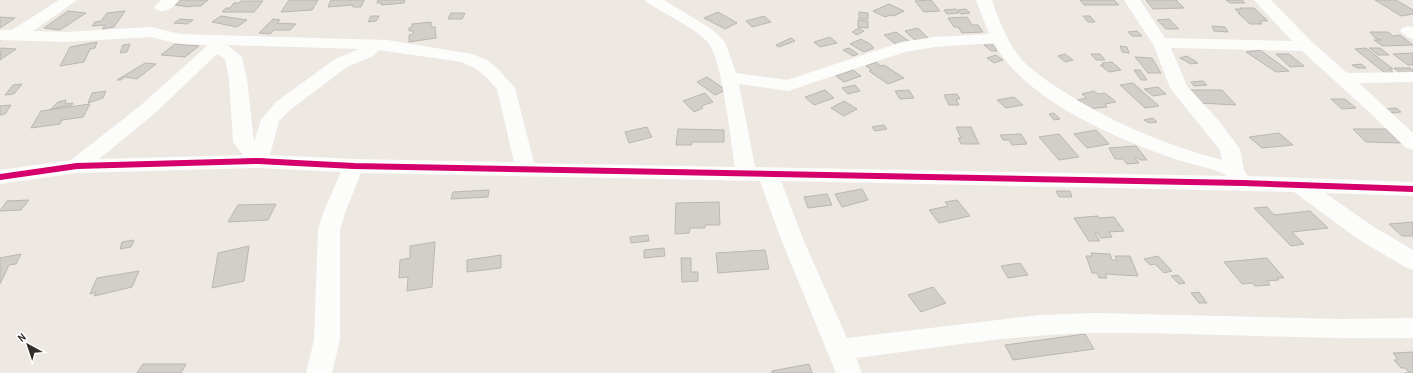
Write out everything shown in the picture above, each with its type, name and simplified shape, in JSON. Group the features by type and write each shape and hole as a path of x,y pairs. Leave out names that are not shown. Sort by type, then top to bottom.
{"street":[{"path":"8,35 69,0"},
{"path":"653,0 707,33 716,42 723,56 728,78 757,173 792,239 849,373"},
{"path":"984,0 999,38 1023,71 1039,84 1095,118 1184,157 1239,177"},
{"path":"1132,0 1161,43 1179,88 1212,125 1230,149 1239,177"},
{"path":"1262,0 1306,46 1343,78 1413,144"},
{"path":"8,35 65,37 151,32 180,39 219,43 375,45 447,54 481,64 506,88 525,161 521,169"},
{"path":"728,78 747,79 788,86 902,47 934,42 999,38"},
{"path":"219,43 233,57 238,79 243,142 258,161"},
{"path":"76,166 147,110 219,43"},
{"path":"1161,43 1237,46 1306,46"},
{"path":"258,161 270,120 283,106 341,63 367,52 375,45"},
{"path":"1343,78 1413,78"},
{"path":"0,177 76,166 258,161 354,166 757,173 1239,177 1299,185 1413,189"},
{"path":"320,373 327,340 329,230 334,213 354,166"},
{"path":"1299,185 1366,233 1413,261"},
{"path":"838,350 1040,325 1096,323 1340,329 1413,328"}],"building":[{"path":"181,0 208,0 201,6 190,7 175,5"},
{"path":"289,0 318,0 312,10 281,12"},
{"path":"331,0 364,0 361,7 353,7 353,5 328,7"},
{"path":"378,0 405,0 404,3 381,5 382,3 377,3"},
{"path":"931,0 940,11 924,12 915,1"},
{"path":"1080,0 1114,0 1119,5 1084,5"},
{"path":"1146,0 1176,0 1184,8 1153,9"},
{"path":"1226,0 1242,0 1245,3 1230,3"},
{"path":"1375,0 1396,0 1413,10 1413,14 1401,16"},
{"path":"241,1 263,1 254,12 222,12 226,8 230,8 234,3 239,3"},
{"path":"889,4 904,11 894,16 890,15 885,17 873,11"},
{"path":"1240,8 1254,8 1268,21 1259,21 1262,24 1250,24 1235,9 1242,9"},
{"path":"956,9 959,13 947,14 944,10"},
{"path":"966,9 970,13 961,14 958,10"},
{"path":"68,11 86,13 60,30 44,28"},
{"path":"125,11 114,27 102,29 105,25 92,26 95,22 101,21 107,13"},
{"path":"718,12 737,23 725,29 704,18"},
{"path":"859,12 868,13 868,19 859,19"},
{"path":"451,13 465,13 462,19 448,19"},
{"path":"221,16 247,20 237,27 212,22"},
{"path":"371,16 379,16 376,21 368,22"},
{"path":"764,16 771,22 752,27 746,21"},
{"path":"1083,16 1090,16 1095,22 1088,22"},
{"path":"0,17 15,18 0,28"},
{"path":"967,17 972,25 978,25 983,32 962,33 958,27 954,27 948,18"},
{"path":"180,19 193,20 187,24 174,23"},
{"path":"273,19 280,20 277,23 296,24 290,30 274,30 270,34 259,33"},
{"path":"1169,19 1179,29 1166,29 1157,20"},
{"path":"858,20 868,21 868,28 858,27"},
{"path":"431,22 431,27 435,27 436,38 409,42 409,35 413,34 413,31 409,31 412,24"},
{"path":"1212,26 1225,27 1228,32 1214,31"},
{"path":"859,28 864,31 857,35 852,32"},
{"path":"918,28 930,40 917,42 905,31"},
{"path":"1137,31 1142,36 1132,36 1128,32"},
{"path":"896,32 910,42 898,46 884,35"},
{"path":"1370,32 1388,32 1393,36 1400,35 1413,45 1383,46 1374,40 1381,40 1375,38"},
{"path":"830,37 837,43 820,47 814,42"},
{"path":"791,38 795,41 779,47 776,45"},
{"path":"861,39 874,48 864,52 850,44"},
{"path":"97,42 95,48 90,49 84,62 60,66 70,47"},
{"path":"130,44 127,52 120,53 123,45"},
{"path":"175,44 199,46 185,57 161,55"},
{"path":"984,45 993,45 997,51 991,51"},
{"path":"1120,46 1127,47 1129,53 1122,52"},
{"path":"1,48 16,49 0,60"},
{"path":"849,48 858,54 853,56 843,50"},
{"path":"1366,48 1393,69 1389,69 1395,74 1388,74 1381,70 1355,49"},
{"path":"1369,48 1380,48 1389,55 1378,55"},
{"path":"1260,50 1289,71 1276,72 1246,52"},
{"path":"1413,53 1413,65 1408,65 1393,54"},
{"path":"1065,54 1073,60 1065,62 1058,56"},
{"path":"1091,54 1100,54 1105,60 1096,60"},
{"path":"1276,54 1289,54 1304,66 1290,67"},
{"path":"996,55 1003,60 994,63 987,58"},
{"path":"1187,56 1198,63 1191,64 1180,58"},
{"path":"1135,57 1152,58 1161,73 1148,73"},
{"path":"876,62 881,66 884,65 904,78 888,84 869,71 872,70 866,66"},
{"path":"1112,62 1121,70 1109,72 1100,65 1104,65 1102,63"},
{"path":"145,63 156,64 137,79 125,77 121,80 117,80"},
{"path":"1361,64 1366,68 1357,68 1352,65"},
{"path":"1394,68 1410,68 1413,70 1413,74 1401,74"},
{"path":"853,70 861,76 844,82 836,76"},
{"path":"1134,70 1140,70 1147,80 1141,80"},
{"path":"707,77 726,90 715,95 697,82"},
{"path":"1203,81 1207,85 1194,86 1191,82"},
{"path":"1133,83 1159,106 1145,108 1120,85"},
{"path":"22,84 14,94 5,95 13,85"},
{"path":"855,85 860,91 848,94 842,88"},
{"path":"1158,87 1166,94 1153,96 1144,89"},
{"path":"825,90 834,98 814,105 805,97"},
{"path":"909,90 914,98 900,99 895,91"},
{"path":"1188,90 1222,90 1236,105 1199,103"},
{"path":"106,91 103,98 88,103 92,93"},
{"path":"1094,91 1098,94 1105,93 1116,102 1105,104 1107,107 1087,109 1077,100 1087,98 1082,94"},
{"path":"705,93 713,102 701,106 703,108 694,112 683,101"},
{"path":"957,94 960,99 956,99 959,105 949,105 944,95"},
{"path":"1014,97 1023,105 1006,108 997,100"},
{"path":"1331,99 1345,99 1356,108 1342,109"},
{"path":"66,100 65,104 73,103 72,105 51,109 58,102"},
{"path":"844,101 857,109 844,116 831,108"},
{"path":"90,104 83,117 62,120 60,124 31,128 41,111"},
{"path":"11,105 5,114 0,115 0,106"},
{"path":"1396,108 1401,112 1391,113 1385,109"},
{"path":"1054,113 1060,119 1054,120 1049,114"},
{"path":"1153,118 1157,122 1149,123 1144,120"},
{"path":"884,125 887,129 875,131 872,127"},
{"path":"647,127 652,137 629,143 625,132"},
{"path":"956,127 971,127 979,144 961,144 958,138 961,138"},
{"path":"678,129 724,130 724,142 692,142 691,145 676,145"},
{"path":"1353,129 1386,129 1401,143 1366,142"},
{"path":"1096,130 1109,144 1087,148 1074,134"},
{"path":"1279,133 1293,145 1262,148 1249,137"},
{"path":"1021,134 1027,144 1012,145 1009,140 1003,140 1000,135"},
{"path":"1059,134 1079,157 1059,160 1039,137"},
{"path":"1136,146 1147,160 1135,158 1139,163 1127,164 1123,159 1115,159 1109,148"},
{"path":"862,189 868,200 842,207 835,194"},
{"path":"489,190 488,197 451,199 453,192"},
{"path":"1056,191 1070,191 1072,197 1059,197"},
{"path":"827,194 832,205 808,208 804,197"},
{"path":"29,200 21,210 0,211 7,201"},
{"path":"957,200 970,216 939,223 929,210 948,206 945,202"},
{"path":"719,202 720,225 705,225 705,228 690,228 689,233 675,234 676,203"},
{"path":"276,204 268,220 228,222 238,205"},
{"path":"1267,207 1274,215 1310,211 1328,228 1292,232 1304,244 1291,246 1254,208"},
{"path":"1098,216 1099,218 1114,217 1124,231 1109,232 1112,237 1101,238 1098,233 1095,233 1100,241 1089,241 1074,218"},
{"path":"1413,222 1413,236 1402,236 1389,224"},
{"path":"648,235 649,241 631,243 630,237"},
{"path":"134,240 131,247 120,249 122,242"},
{"path":"435,242 432,287 407,291 408,277 399,278 400,260 410,258 410,246"},
{"path":"249,246 244,281 212,288 218,253"},
{"path":"664,248 665,256 644,258 644,250"},
{"path":"765,250 769,269 718,273 716,253"},
{"path":"1091,253 1110,254 1112,260 1117,260 1115,256 1130,256 1138,276 1105,274 1107,278 1099,278 1097,273 1092,273 1086,256 1092,256"},
{"path":"21,254 16,264 9,265 0,284 0,258"},
{"path":"501,255 501,268 467,272 467,260"},
{"path":"1158,256 1172,271 1164,273 1155,264 1150,265 1144,259"},
{"path":"681,258 691,258 691,272 698,272 698,281 682,282"},
{"path":"1267,258 1284,278 1277,278 1279,280 1267,281 1270,285 1255,286 1252,283 1242,284 1224,262"},
{"path":"1020,263 1028,275 1008,278 1001,266"},
{"path":"139,271 132,287 94,296 96,292 90,294 97,278"},
{"path":"1178,275 1185,283 1179,284 1171,276"},
{"path":"933,287 946,303 921,312 908,295"},
{"path":"1199,292 1207,303 1199,303 1191,293"},
{"path":"1085,334 1094,349 1013,360 1005,345"},
{"path":"1413,352 1413,373 1410,373 1405,368 1401,368 1394,360 1398,360 1393,353"},
{"path":"143,364 186,364 181,373 137,373"},
{"path":"809,364 812,373 772,373 772,371"}],"cycle path":[{"path":"0,177 77,166 258,161 354,166 1243,183 1413,189"}]}
